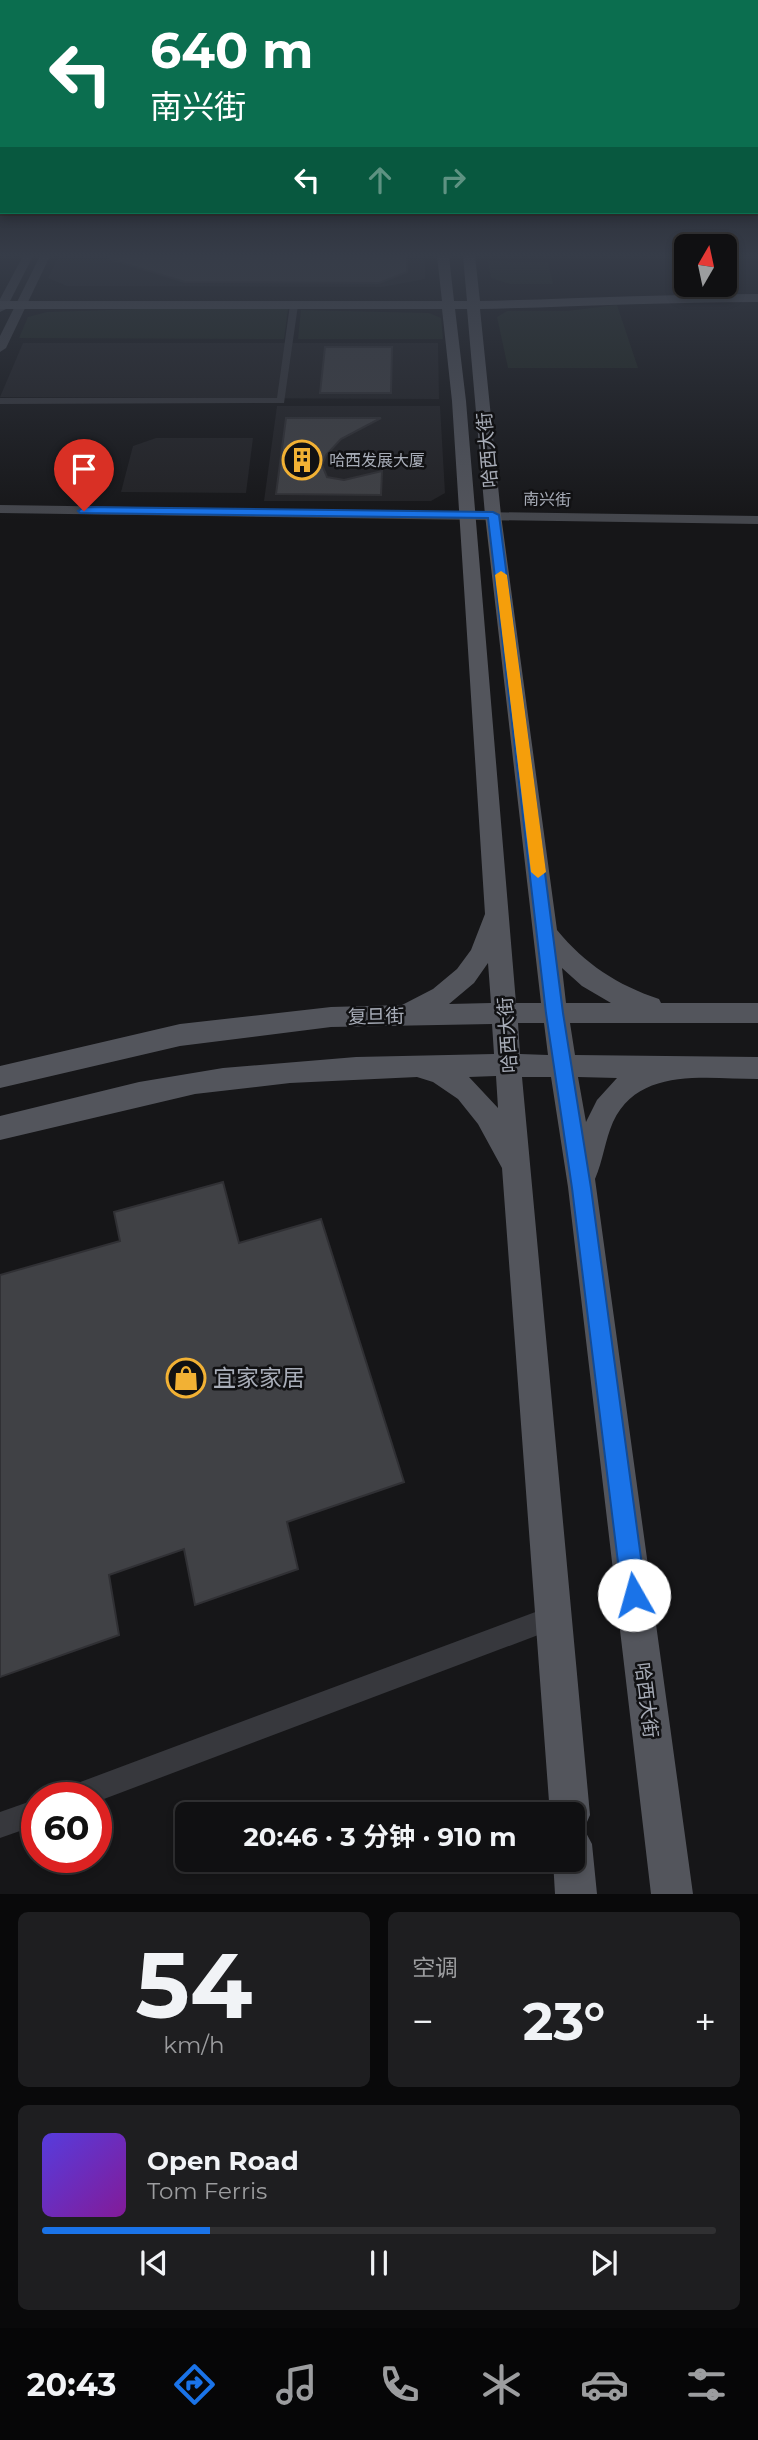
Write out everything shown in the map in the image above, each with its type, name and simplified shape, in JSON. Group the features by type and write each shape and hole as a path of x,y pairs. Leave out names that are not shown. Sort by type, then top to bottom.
{"main road":[{"name":"哈西大街","path":"451,344 468,518 508,1065 520,1181 569,1802"},
{"name":"哈西大街","path":"478,344 494,517 555,1013 582,1188 672,1894"},
{"path":"403,1015 450,991 472,971 482,956 498,904"},
{"path":"546,934 568,962 592,982 647,1005 685,1012"},
{"name":"复旦街","path":"0,1077 180,1035 304,1019 506,1013 758,1013"},
{"path":"408,1065 440,1072 464,1086 497,1127 520,1181"},
{"path":"0,1128 219,1080 282,1073 408,1065 758,1068"},
{"path":"582,1188 594,1130 606,1106 617,1093 637,1078 679,1068"},
{"path":"574,1872 576,1894"}],"street":[{"path":"0,401 281,401 289,344"},
{"name":"南兴街","path":"0,509 468,518"},
{"name":"南兴街","path":"0,519 494,517 758,522"},
{"path":"112,1783 554,1617"},
{"path":"0,1825 21,1818"}],"shaded area":[{"path":"22,344 438,344 439,399 0,397"},
{"path":"503,344 630,344 638,368 508,368"},
{"path":"277,406 440,406 445,493 431,501 264,501"},
{"path":"156,438 253,438 246,493 121,492 133,446"}],"building":[{"path":"325,347 392,347 391,393 320,393"},
{"name":"哈西发展大厦","path":"286,418 381,418 341,439 326,455 322,465 327,477 344,480 382,471 381,495 276,494"},
{"name":"宜家家居","path":"223,1182 239,1243 321,1219 404,1482 287,1522 298,1569 195,1605 184,1549 109,1575 119,1635 0,1677 0,1275 120,1241 114,1212"}],"slow traffic":[{"path":"501,575 538,872"}],"place":[{"name":"哈西发展大厦","path":"302,460"},
{"name":"宜家家居","path":"186,1378"}],"route":[{"path":"84,511 493,515 555,1013 582,1188 634,1595"}]}
